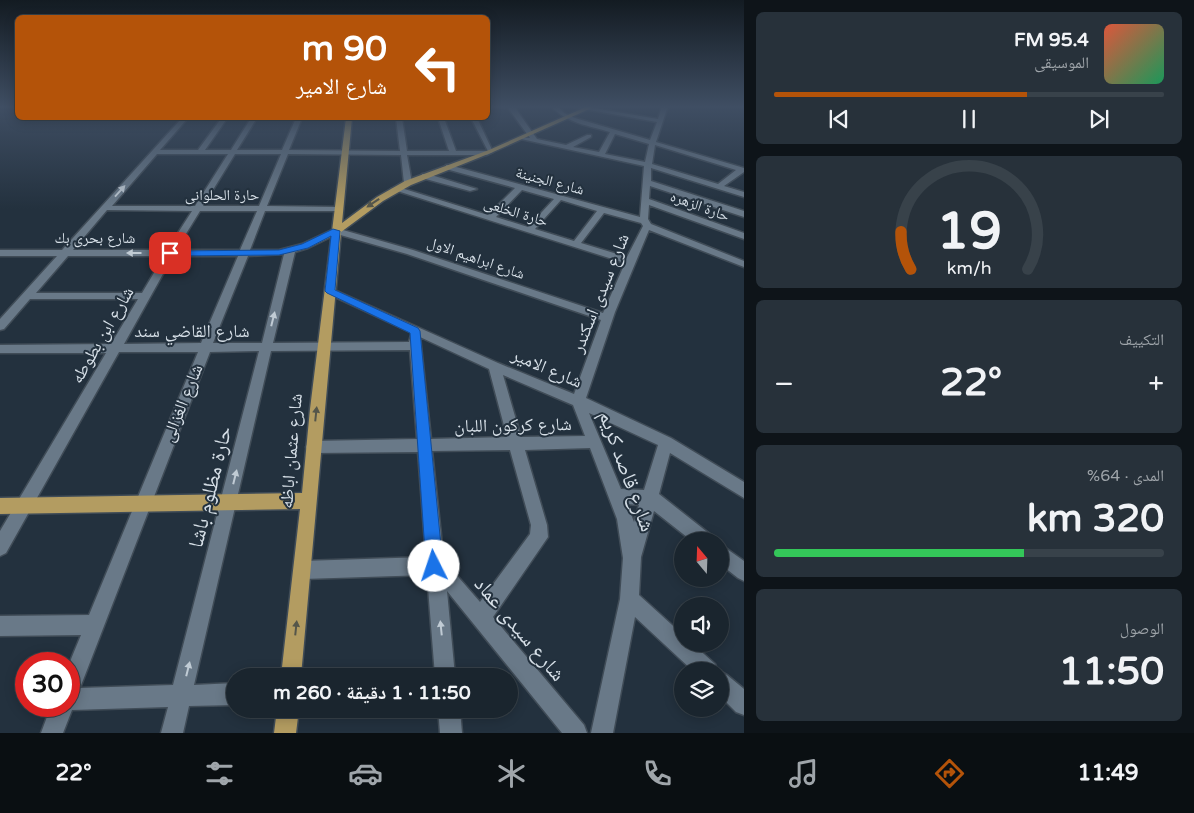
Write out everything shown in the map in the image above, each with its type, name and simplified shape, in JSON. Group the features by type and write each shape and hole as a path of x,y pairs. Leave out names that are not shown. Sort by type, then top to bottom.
{"main road":[{"name":"شارع عثمان اباظه","path":"292,668 303,570 313,447 346,140"},
{"path":"336,231 395,189 518,140"},
{"path":"0,506 308,501"},
{"path":"285,733 287,718"}],"street":[{"path":"0,326 165,140"},
{"path":"200,152 208,140"},
{"name":"شارع ابن بطوطه","path":"0,547 170,253 241,140"},
{"name":"شارع الغزالى","path":"80,662 142,503 290,140"},
{"path":"402,140 408,183"},
{"path":"448,140 452,153"},
{"path":"155,152 489,152 484,140"},
{"path":"530,140 648,165 744,195"},
{"path":"566,148 581,140"},
{"path":"601,155 609,140"},
{"path":"640,140 743,170"},
{"name":"شارع سيدى اسكندر","path":"578,401 605,318 646,224 648,165 653,140"},
{"path":"694,164 701,158"},
{"name":"شارع الجنينة","path":"449,167 646,224 744,264"},
{"path":"680,175 687,170"},
{"path":"719,187 743,170"},
{"path":"425,176 473,189"},
{"path":"466,195 485,178"},
{"path":"647,182 744,214"},
{"path":"490,218 520,188"},
{"name":"حارة الخلعى","path":"395,189 455,203 490,218 630,261"},
{"path":"530,230 559,198"},
{"name":"حارة الزهره","path":"647,201 744,236"},
{"name":"حارة الحلوانى","path":"104,208 339,209"},
{"path":"576,244 602,210"},
{"name":"شارع بحرى بك","path":"0,253 243,254 290,251 336,231"},
{"name":"شارع ابراهيم الاول","path":"336,231 393,246 605,318"},
{"name":"حارة مظلوم باشا","path":"172,733 290,251"},
{"name":"شارع الامير","path":"330,291 416,338 494,366 578,401 666,442 744,491"},
{"path":"27,296 145,296"},
{"path":"416,338 444,668"},
{"name":"شارع القاضي سند","path":"0,349 266,348 324,346 416,338"},
{"path":"480,619 539,537 539,525 494,366"},
{"name":"شارع قاصد كريم","path":"578,401 625,519 632,558 628,599 602,733"},
{"name":"شارع كركون اللبان","path":"313,447 594,442"},
{"path":"632,558 666,442"},
{"path":"616,496 651,498 694,532"},
{"path":"729,560 744,572"},
{"path":"303,570 434,566"},
{"name":"شارع سيدى عماد","path":"434,566 447,577 576,733"},
{"path":"628,599 698,662"},
{"path":"0,626 94,626"},
{"path":"729,690 744,704"},
{"path":"80,698 226,694"},
{"path":"52,733 58,717"},
{"path":"449,718 451,733"}],"route":[{"path":"170,253 279,253 305,246 336,231 330,291 415,331 434,566"}]}
